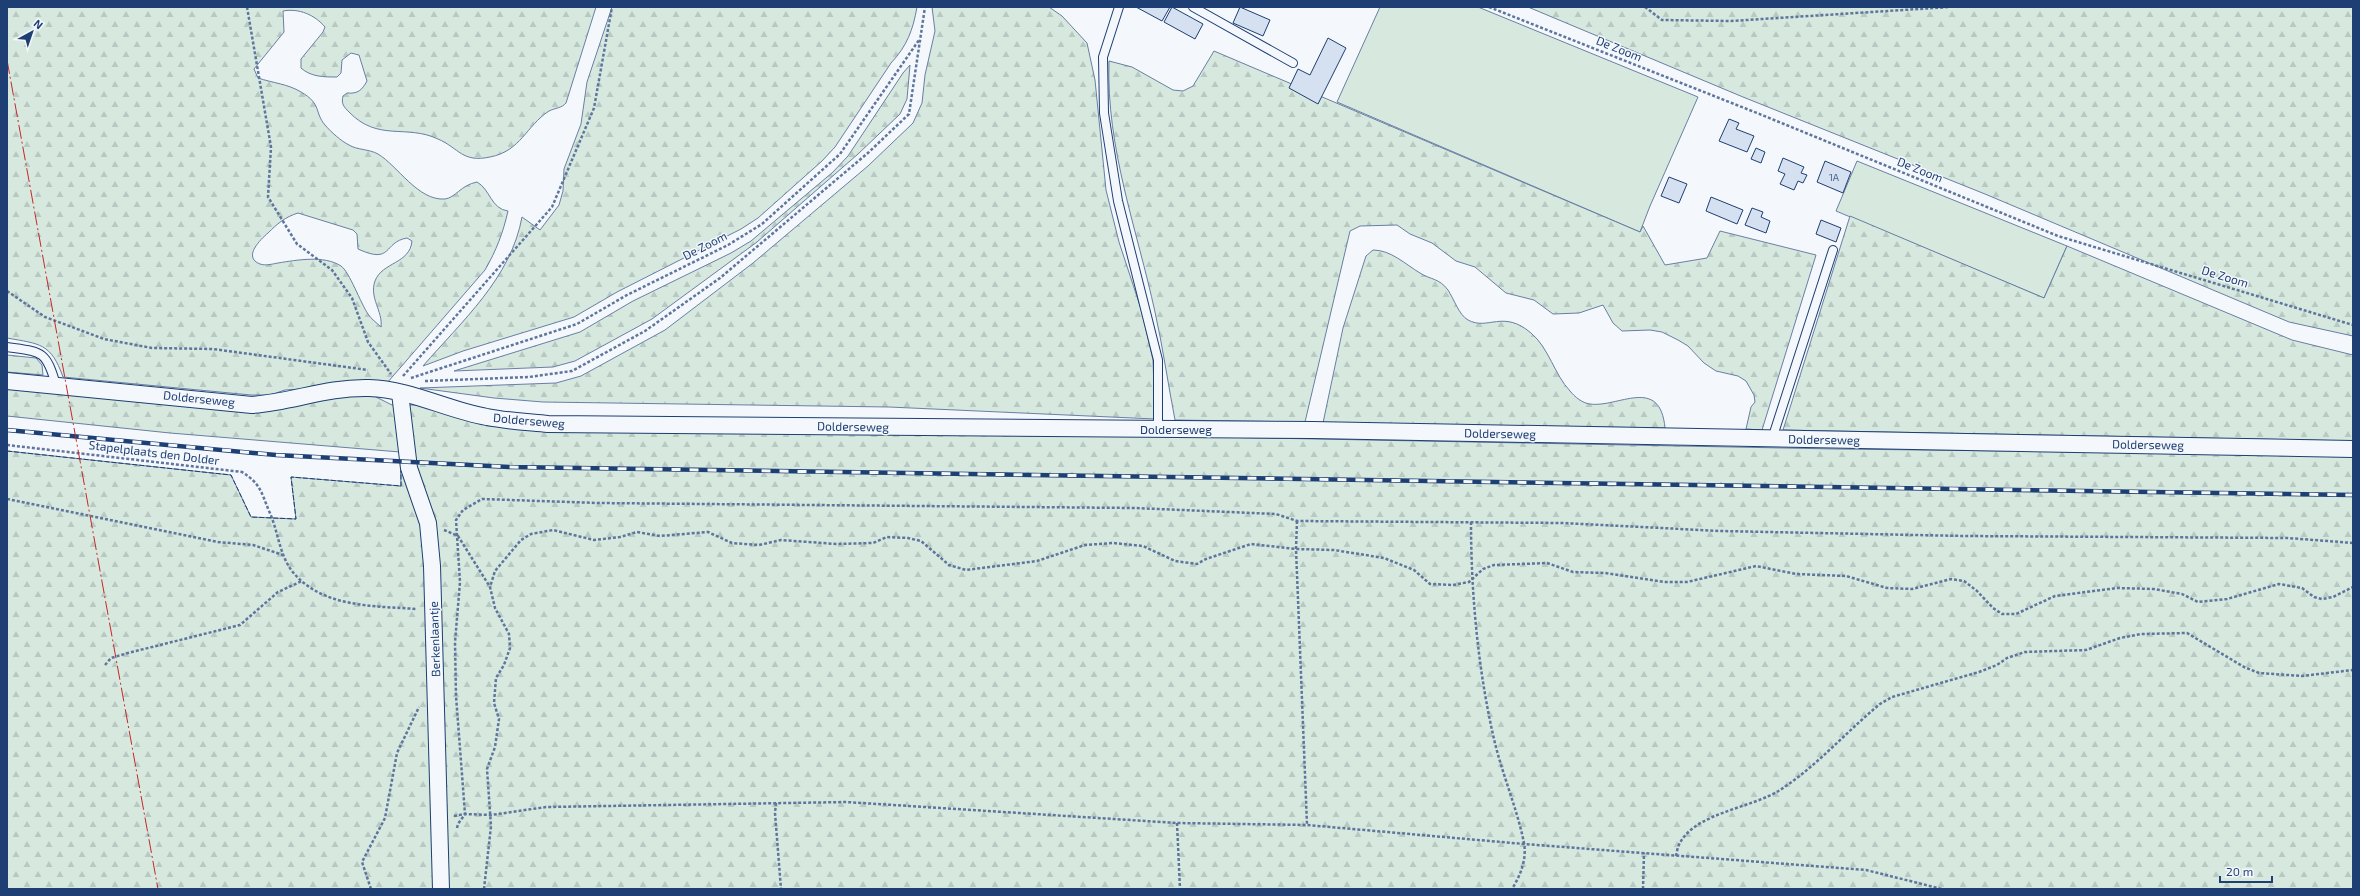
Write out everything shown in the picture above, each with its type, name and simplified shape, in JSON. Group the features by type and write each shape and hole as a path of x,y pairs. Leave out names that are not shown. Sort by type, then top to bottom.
{"street":[{"name":"Dolderseweg","path":"7,381 252,405 269,404 336,388 398,387 487,417 548,424 1158,430 1321,430 2353,449"},
{"name":"Berkenlaantje","path":"398,387 409,468 428,523 433,610 441,889"}],"lane":[{"path":"1119,7 1103,57 1104,113 1118,201 1158,360 1158,430"},
{"path":"1193,7 1293,63"},
{"path":"1772,439 1834,250"},
{"path":"7,347 38,352 49,362 56,385"}],"path":[{"path":"247,7 271,147 268,198 298,244 332,270 352,298 368,342 398,387"},
{"path":"398,387 552,207 594,108 612,7"},
{"name":"De Zoom","path":"398,387 577,324 627,295 728,245 762,224 840,154 920,38 925,7"},
{"name":"De Zoom","path":"1489,7 1757,113 2058,236 2353,325"},
{"path":"1645,7 1662,20 1731,21 1950,7"},
{"path":"420,381 529,377 572,371 645,331 720,278 869,152 909,114 920,38"},
{"path":"7,291 45,317 104,339 152,348 213,349 371,370"},
{"path":"398,387 412,381"},
{"name":"Stapelplaats den Dolder","path":"7,445 242,472 256,481 272,518 284,555 292,571 312,589 353,604 433,610"},
{"path":"7,499 218,542 253,545 284,555"},
{"path":"457,831 458,824 465,814 456,696 456,642 460,582 456,520 463,510 482,499 598,503 1135,508 1276,514 1297,521 1563,523 1720,531 1965,536 2288,538 2353,542"},
{"path":"1297,521 1296,549 1307,825"},
{"path":"1471,522 1471,555 1474,577 1478,649 1484,690 1494,740 1524,844 1521,873 1512,889"},
{"path":"490,587 495,571 521,540 531,534 553,530 594,540 637,532 660,536 708,532 732,543 759,545 781,540 836,544 873,543 887,537 908,538 921,541 949,565 966,570 1036,561 1085,545 1113,543 1143,546 1175,561 1197,564 1206,559 1251,544 1296,549 1334,550 1384,558 1414,570 1430,584 1453,585 1469,582 1483,569 1494,565 1547,563 1573,572 1606,573 1664,582 1687,582 1756,566 1796,574 1846,576 1887,588 1912,589 1951,579 1964,582 1977,591 1993,608 2002,614 2016,614 2055,596 2117,588 2154,589 2175,593 2198,602 2226,598 2279,584 2302,588 2314,597 2322,599 2333,597 2353,587"},
{"path":"458,536 490,587 495,608 509,634 510,648 504,665 496,678 494,703 499,719 495,747 487,768 491,815 484,889"},
{"path":"105,665 111,658 240,625 278,592 302,580"},
{"path":"1676,856 1681,842 1691,830 1721,813 1761,800 1781,789 1880,704 1892,697 1979,672 1997,665 2007,658 2025,652 2086,650 2120,638 2141,634 2187,633 2244,667 2259,673 2302,676 2353,670"},
{"path":"371,889 362,862 385,818 397,753 420,704"},
{"path":"776,802 775,813 781,889"},
{"path":"439,818 465,814 491,815 546,807 846,802 1177,823 1307,825 1524,844 1866,870 1942,889"},
{"path":"1177,823 1180,889"},
{"path":"1643,889 1644,853"}],"green space":[{"path":"7,7 596,7 566,103 549,111 541,117 516,144 509,149 500,154 481,158 473,158 461,154 438,139 426,135 381,130 360,121 346,109 342,101 343,96 347,93 359,91 367,81 359,55 351,53 342,60 341,73 337,77 318,76 305,71 301,68 301,59 323,32 325,27 306,13 289,10 283,11 284,32 254,69 258,78 291,87 308,96 315,104 325,125 336,136 352,147 371,151 386,159 417,189 426,194 435,198 445,199 477,182 485,189 498,207 508,211 499,242 485,270 387,383 285,390 270,395 251,395 63,377 59,366 49,351 36,344 7,338","holes":["298,213 353,230 357,234 358,249 377,255 383,254 399,240 407,238 412,241 410,249 406,254 401,259 383,270 375,281 374,293 380,315 381,327 368,314 348,274 341,266 327,260 319,259 264,265 255,261 253,257 255,248 265,236 282,221"]},
{"path":"612,7 917,7 914,23 905,44 835,147 822,161 758,218 741,229 617,292 574,317 463,351 423,366 469,315 496,279 507,260 516,239 522,217 540,230 559,205 563,191 564,169 581,124 587,82"},
{"path":"932,7 1049,7 1062,16 1087,43 1095,80 1106,190 1119,242 1142,312 1153,360 1155,419 889,407 543,402 494,398 420,388 556,383 581,376 665,330 753,263 868,166 913,123 922,103 925,75 935,31"},
{"path":"1380,7 1478,7 1698,97 1640,232 1337,102"},
{"path":"1528,7 2353,7 2353,336 2289,322 1985,194 1743,97"},
{"path":"1214,51 1640,232 1643,226 1665,265 1707,258 1720,231 1816,255 1762,430 1746,429 1751,407 1755,402 1754,395 1746,381 1738,376 1716,371 1704,363 1688,346 1678,340 1662,332 1650,330 1622,331 1613,323 1603,305 1579,313 1553,314 1534,300 1506,293 1475,267 1456,261 1432,243 1410,234 1397,225 1360,226 1350,231 1305,422 1175,420 1161,339 1117,157 1109,93 1109,61 1132,67 1173,90 1183,91 1193,86"},
{"path":"910,65 907,99 900,114 858,154 757,242 652,319 575,361 553,367 454,371 580,332 633,301 731,253 751,241 833,172 848,156 903,73"},
{"path":"1857,161 2067,246 2044,298 1836,211"},
{"path":"1850,216 2044,298 2067,246 2292,340 2353,355 2353,441 1783,430"},
{"path":"1373,250 1386,252 1398,258 1420,273 1441,283 1448,290 1462,314 1468,320 1475,323 1504,321 1512,322 1531,333 1547,353 1564,384 1581,401 1590,404 1601,404 1625,399 1646,398 1655,402 1661,412 1665,428 1323,423 1343,328 1366,256"},
{"path":"7,355 36,358 42,365 43,375 7,372"},
{"path":"7,385 250,412 268,411 338,394 370,394 392,405 418,405 485,423 1836,449 2353,455 2353,889 7,889 7,451 231,475 251,517 296,519 291,477 401,486 400,452 170,433 7,416"}],"building":[{"path":"1136,7 1170,7 1162,21"},
{"path":"1172,7 1203,24 1195,39 1164,22"},
{"path":"1240,7 1270,20 1263,36 1233,23"},
{"path":"1328,38 1346,48 1318,104 1289,88 1298,69 1310,75"},
{"path":"1729,119 1739,123 1736,129 1754,136 1747,152 1719,141"},
{"path":"1756,148 1765,152 1761,163 1751,159"},
{"path":"1783,158 1804,167 1801,173 1807,175 1803,183 1798,181 1794,190 1780,184 1785,174 1778,171"},
{"path":"1825,161 1851,172 1843,193 1817,182"},
{"path":"1669,177 1687,184 1679,203 1661,196"},
{"path":"1711,197 1743,210 1737,224 1706,211"},
{"path":"1752,208 1763,212 1761,217 1770,221 1766,233 1745,225"},
{"path":"1821,220 1841,228 1836,242 1816,234"}],"railway":[{"path":"7,430 276,455 509,467 2353,495"}],"fence":[{"path":"7,451 231,475 251,517 296,519 291,477 401,486 401,471"}],"power":[{"path":"7,60 158,889"}]}
